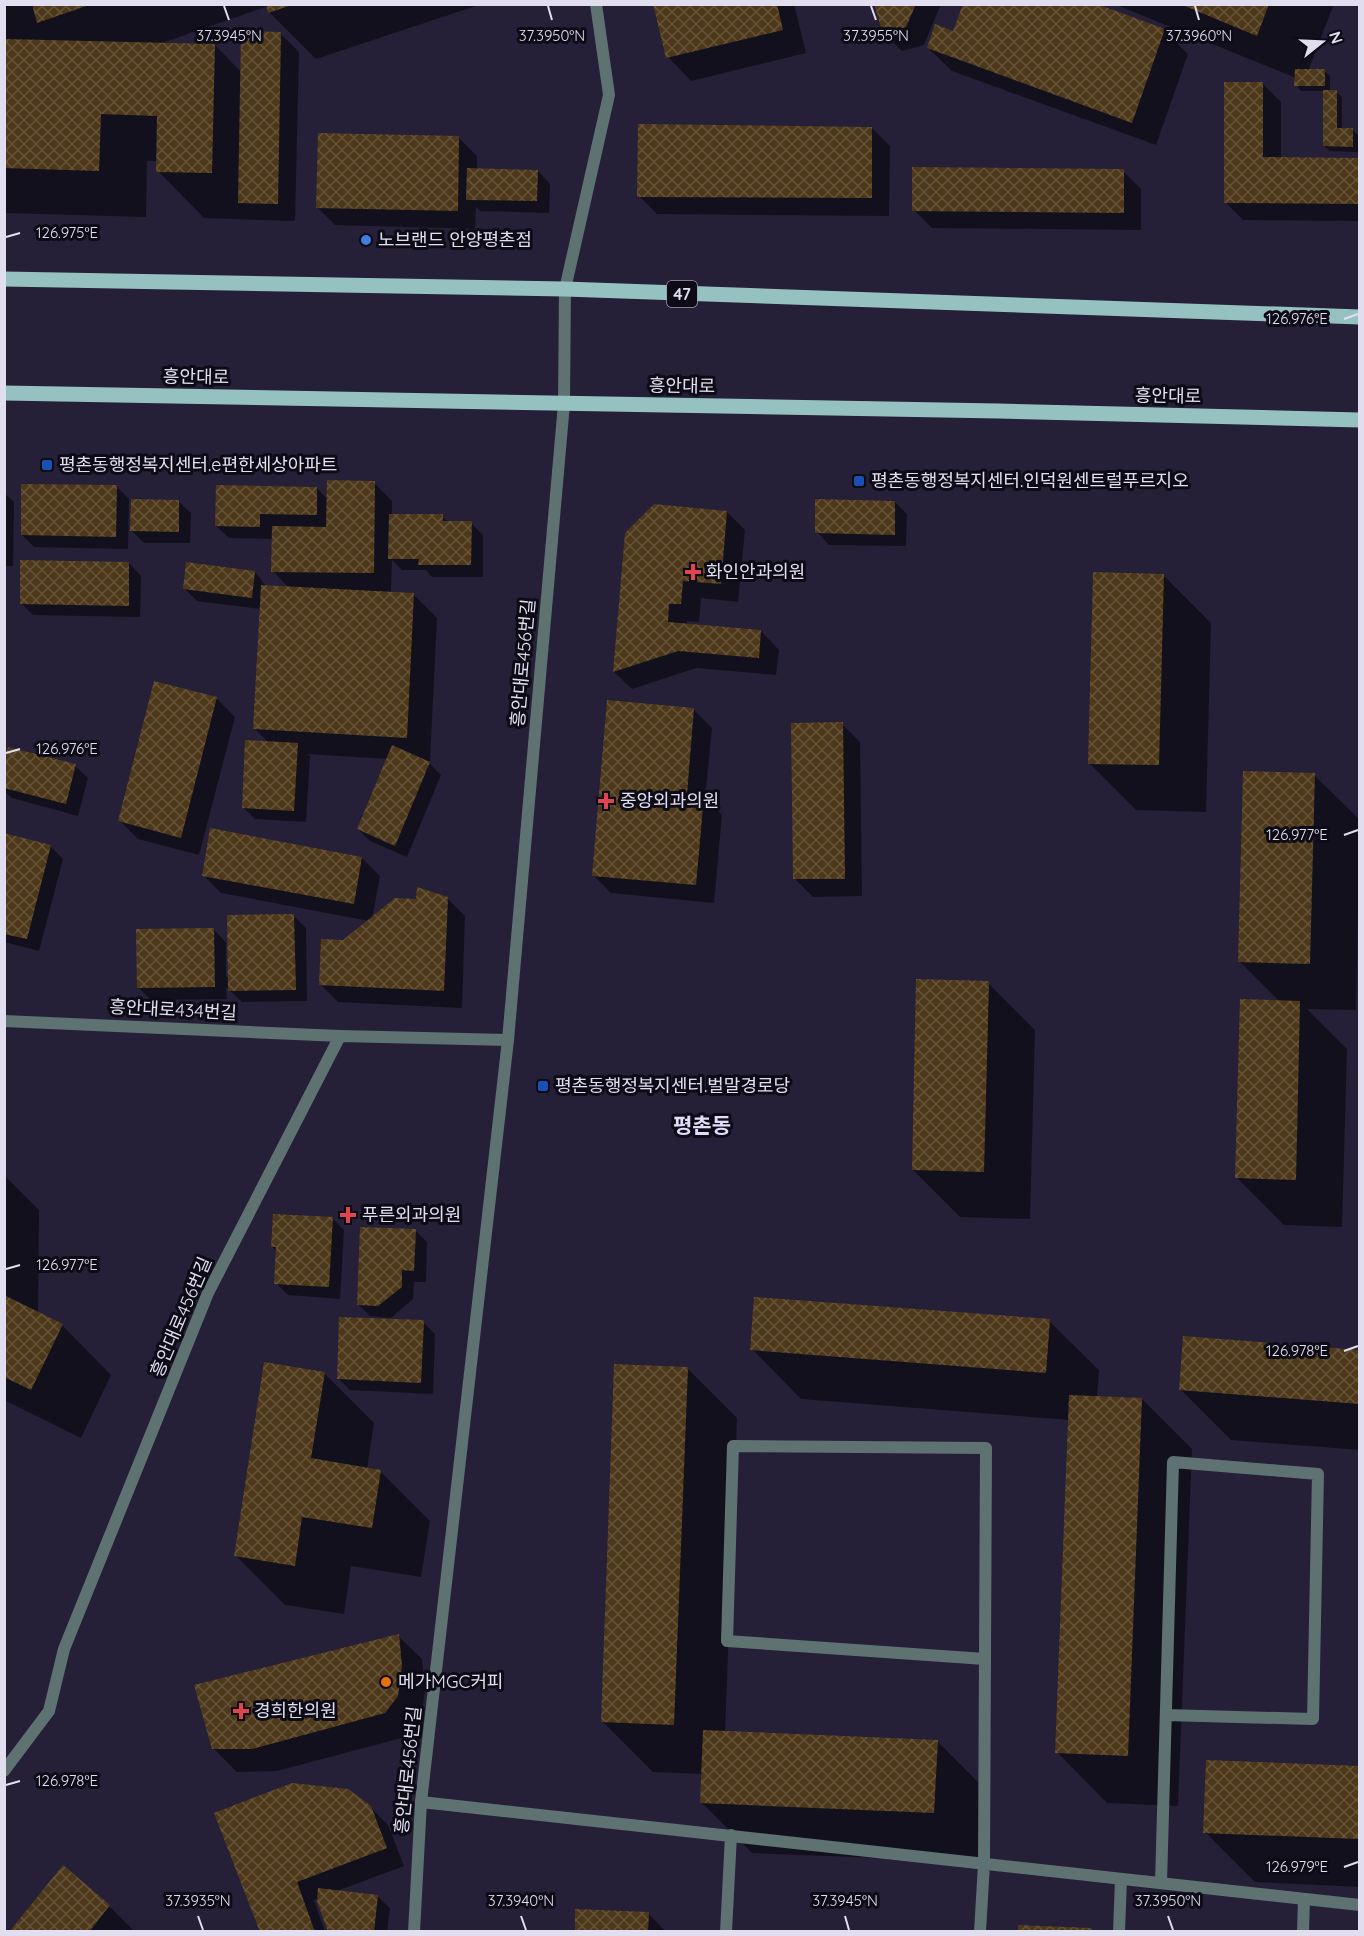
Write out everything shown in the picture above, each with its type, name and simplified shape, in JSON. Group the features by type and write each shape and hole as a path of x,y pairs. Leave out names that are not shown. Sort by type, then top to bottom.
{"main road":[{"name":"47","path":"4,279 565,289 1359,317"},
{"name":"흥안대로","path":"4,393 1359,420"}],"street":[{"path":"565,289 609,95 596,4"},
{"name":"흥안대로456번길","path":"414,1932 421,1802 508,1040 564,404 565,289"},
{"name":"흥안대로434번길","path":"4,1022 340,1036"},
{"path":"340,1036 508,1040"},
{"name":"흥안대로456번길","path":"4,1771 49,1712 64,1649 208,1293 340,1036"},
{"path":"980,1932 984,1864 985,1659 986,1448 733,1446 727,1641 985,1659"},
{"path":"1161,1883 1173,1462 1318,1474 1313,1719 1166,1715"},
{"path":"421,1802 1359,1905"},
{"path":"726,1932 731,1835"},
{"path":"1119,1932 1121,1879"},
{"path":"1303,1932 1304,1899"}],"building":[{"path":"32,4 89,4 89,5 37,23"},
{"path":"266,4 292,4 292,5 268,13"},
{"path":"653,4 777,4 783,30 666,58"},
{"path":"874,4 916,4 906,27 883,34"},
{"path":"963,4 1097,4 1165,29 1132,123 927,48 935,24 953,31"},
{"path":"1180,4 1269,4 1257,36"},
{"path":"241,31 281,32 278,204 238,203"},
{"path":"4,39 215,44 212,173 156,172 157,116 101,114 99,171 4,168"},
{"path":"1295,69 1325,69 1325,86 1294,86"},
{"path":"1224,82 1263,82 1263,157 1360,158 1360,204 1224,203"},
{"path":"1323,90 1337,90 1337,128 1353,128 1353,147 1323,146"},
{"path":"638,124 872,127 872,198 637,197"},
{"path":"318,133 459,136 458,211 316,208"},
{"path":"912,167 1124,169 1124,213 912,211"},
{"path":"467,168 538,170 537,201 466,200"},
{"path":"327,480 375,481 374,573 271,572 272,526 326,527"},
{"path":"21,484 117,485 116,537 21,535"},
{"path":"216,485 317,487 317,515 260,514 260,527 215,526"},
{"path":"131,499 179,500 179,532 130,531"},
{"path":"815,499 895,501 895,535 815,533"},
{"path":"654,504 727,511 721,584 683,581 681,604 669,604 668,622 761,630 759,658 678,651 613,672 625,533"},
{"path":"389,514 443,514 443,521 472,521 471,565 418,565 419,559 388,559"},
{"path":"20,560 129,562 129,606 20,604"},
{"path":"186,562 255,571 252,598 183,589"},
{"path":"1093,572 1164,574 1159,765 1088,764"},
{"path":"261,585 414,593 407,738 253,729"},
{"path":"154,681 217,697 181,838 118,821"},
{"path":"607,700 694,708 687,794 704,796 696,885 592,876"},
{"path":"843,722 845,879 793,879 791,723"},
{"path":"245,740 298,743 294,811 242,808"},
{"path":"392,745 430,762 395,846 357,829"},
{"path":"8,747 76,764 66,804 4,788 4,762"},
{"path":"1243,771 1315,773 1310,964 1238,962"},
{"path":"210,828 362,857 354,904 202,876"},
{"path":"4,833 51,845 27,939 4,934"},
{"path":"417,887 448,897 444,991 319,985 321,939 343,940 395,898 416,899"},
{"path":"294,914 296,990 228,991 227,915"},
{"path":"214,928 215,987 137,988 136,929"},
{"path":"916,979 989,981 984,1172 912,1170"},
{"path":"1240,999 1300,1001 1296,1180 1235,1178"},
{"path":"273,1214 333,1217 329,1287 274,1284 276,1247 271,1247"},
{"path":"360,1227 416,1229 414,1271 402,1270 402,1287 378,1306 357,1305"},
{"path":"4,1295 63,1324 31,1390 4,1377"},
{"path":"754,1297 1050,1319 1046,1373 750,1350"},
{"path":"339,1317 424,1320 421,1383 337,1379"},
{"path":"1183,1336 1360,1350 1360,1404 1179,1390"},
{"path":"264,1362 325,1372 311,1458 381,1470 372,1528 302,1517 295,1566 234,1556"},
{"path":"614,1364 688,1367 674,1725 601,1722"},
{"path":"1069,1395 1142,1398 1128,1756 1055,1753"},
{"path":"399,1634 402,1666 398,1696 385,1713 252,1749 212,1749 194,1685"},
{"path":"703,1730 938,1740 934,1813 700,1803"},
{"path":"1206,1760 1360,1766 1360,1839 1203,1833"},
{"path":"292,1783 348,1789 371,1806 387,1848 297,1882 315,1932 260,1932 214,1813"},
{"path":"63,1865 110,1905 89,1932 9,1932"},
{"path":"318,1888 378,1895 374,1932 328,1932 317,1901"},
{"path":"575,1909 649,1912 648,1932 575,1932"},
{"path":"1018,1925 1092,1928 1091,1932 1018,1932"}],"place":[{"name":"노브랜드 안양평촌점","path":"366,240"},
{"name":"평촌동행정복지센터.e편한세상아파트","path":"47,465"},
{"name":"평촌동행정복지센터.인덕원센트럴푸르지오","path":"859,481"},
{"name":"화인안과의원","path":"693,572"},
{"name":"중앙외과의원","path":"606,801"},
{"name":"평촌동행정복지센터.벌말경로당","path":"543,1086"},
{"name":"푸른외과의원","path":"348,1215"},
{"name":"메가MGC커피","path":"386,1682"},
{"name":"경희한의원","path":"241,1711"}],"district":[{"name":"평촌동","path":"702,1126"}]}
